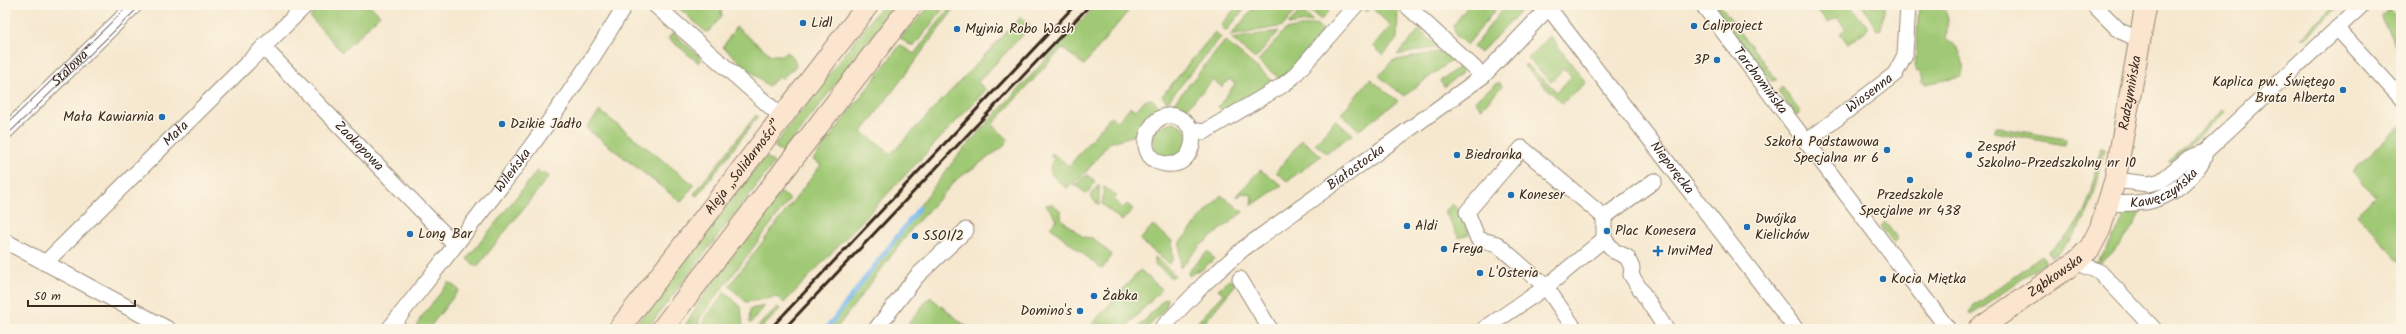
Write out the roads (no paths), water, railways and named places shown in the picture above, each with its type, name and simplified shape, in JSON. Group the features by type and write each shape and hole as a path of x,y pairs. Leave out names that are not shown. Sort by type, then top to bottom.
{"main road":[{"name":"Aleja „Solidarności”","path":"619,329 868,5"},
{"path":"662,329 911,5"},
{"name":"Radzymińska","path":"2110,203 2146,5"},
{"name":"Ząbkowska","path":"1980,329 2076,262 2090,248 2100,229 2110,203"}],"street":[{"name":"Stalowa","path":"5,132 135,5"},
{"name":"Mała","path":"45,263 306,5"},
{"name":"Wileńska","path":"389,329 560,108 597,54 625,5"},
{"path":"655,5 782,117"},
{"path":"1192,130 1199,132 1209,130 1293,77 1356,5"},
{"path":"1406,5 1483,76"},
{"name":"Tarchomińska","path":"1703,5 1948,329"},
{"name":"Wiosenna","path":"1806,142 1895,74 1905,55 1908,5"},
{"path":"2094,5 2120,31 2140,40"},
{"name":"Kawęczyńska","path":"2110,203 2134,204 2167,196 2180,187 2197,168 2205,152 2362,5"},
{"name":"Białostocka","path":"1161,329 1204,284 1244,248 1483,76 1549,6"},
{"name":"Nieporęcka","path":"1549,6 1796,329"},
{"path":"2337,28 2401,98"},
{"name":"Zaokopowa","path":"264,47 455,245"},
{"path":"1575,329 1546,287 1497,244 1478,239 1467,212 1522,148 1604,216"},
{"name":"Kawęczyńska","path":"2115,180 2154,183 2166,178 2189,158 2205,152"},
{"path":"1604,216 1654,181"},
{"path":"1604,216 1604,238 1614,251 1627,257 1632,268 1631,275 1666,329"},
{"path":"876,329 917,276 966,230"},
{"path":"1484,329 1546,287 1604,238"},
{"path":"5,242 168,329"},
{"path":"2076,262 2100,272 2154,329"},
{"path":"1240,279 1270,329"}],"waterway":[{"path":"827,328 919,208"}],"tram line":[{"path":"5,126 129,5"},
{"path":"5,137 141,5"}],"railway":[{"path":"770,329 1075,5"},
{"path":"784,329 1090,5"}],"place":[{"name":"Lidl","path":"803,23"},
{"name":"Caliproject","path":"1694,26"},
{"name":"Myjnia Robo Wash","path":"957,29"},
{"name":"3P","path":"1717,60"},
{"name":"Kaplica pw. Świętego Brata Alberta","path":"2343,90"},
{"name":"Mała Kawiarnia","path":"162,117"},
{"name":"Dzikie Jadło","path":"502,124"},
{"name":"Szkoła Podstawowa Specjalna nr 6","path":"1887,150"},
{"name":"Biedronka","path":"1457,155"},
{"name":"Zespół Szkolno-Przedszkolny nr 10","path":"1969,155"},
{"name":"Przedszkole Specjalne nr 438","path":"1910,180"},
{"name":"Koneser","path":"1511,195"},
{"name":"Aldi","path":"1407,226"},
{"name":"Dwójka Kielichów","path":"1747,227"},
{"name":"Plac Konesera","path":"1607,231"},
{"name":"Long Bar","path":"410,234"},
{"name":"SSO1/2","path":"915,236"},
{"name":"Freya","path":"1444,249"},
{"name":"InviMed","path":"1658,251"},
{"name":"L'Osteria","path":"1480,273"},
{"name":"Kocia Miętka","path":"1883,279"},
{"name":"Żabka","path":"1094,296"},
{"name":"Domino's","path":"1080,311"}]}
